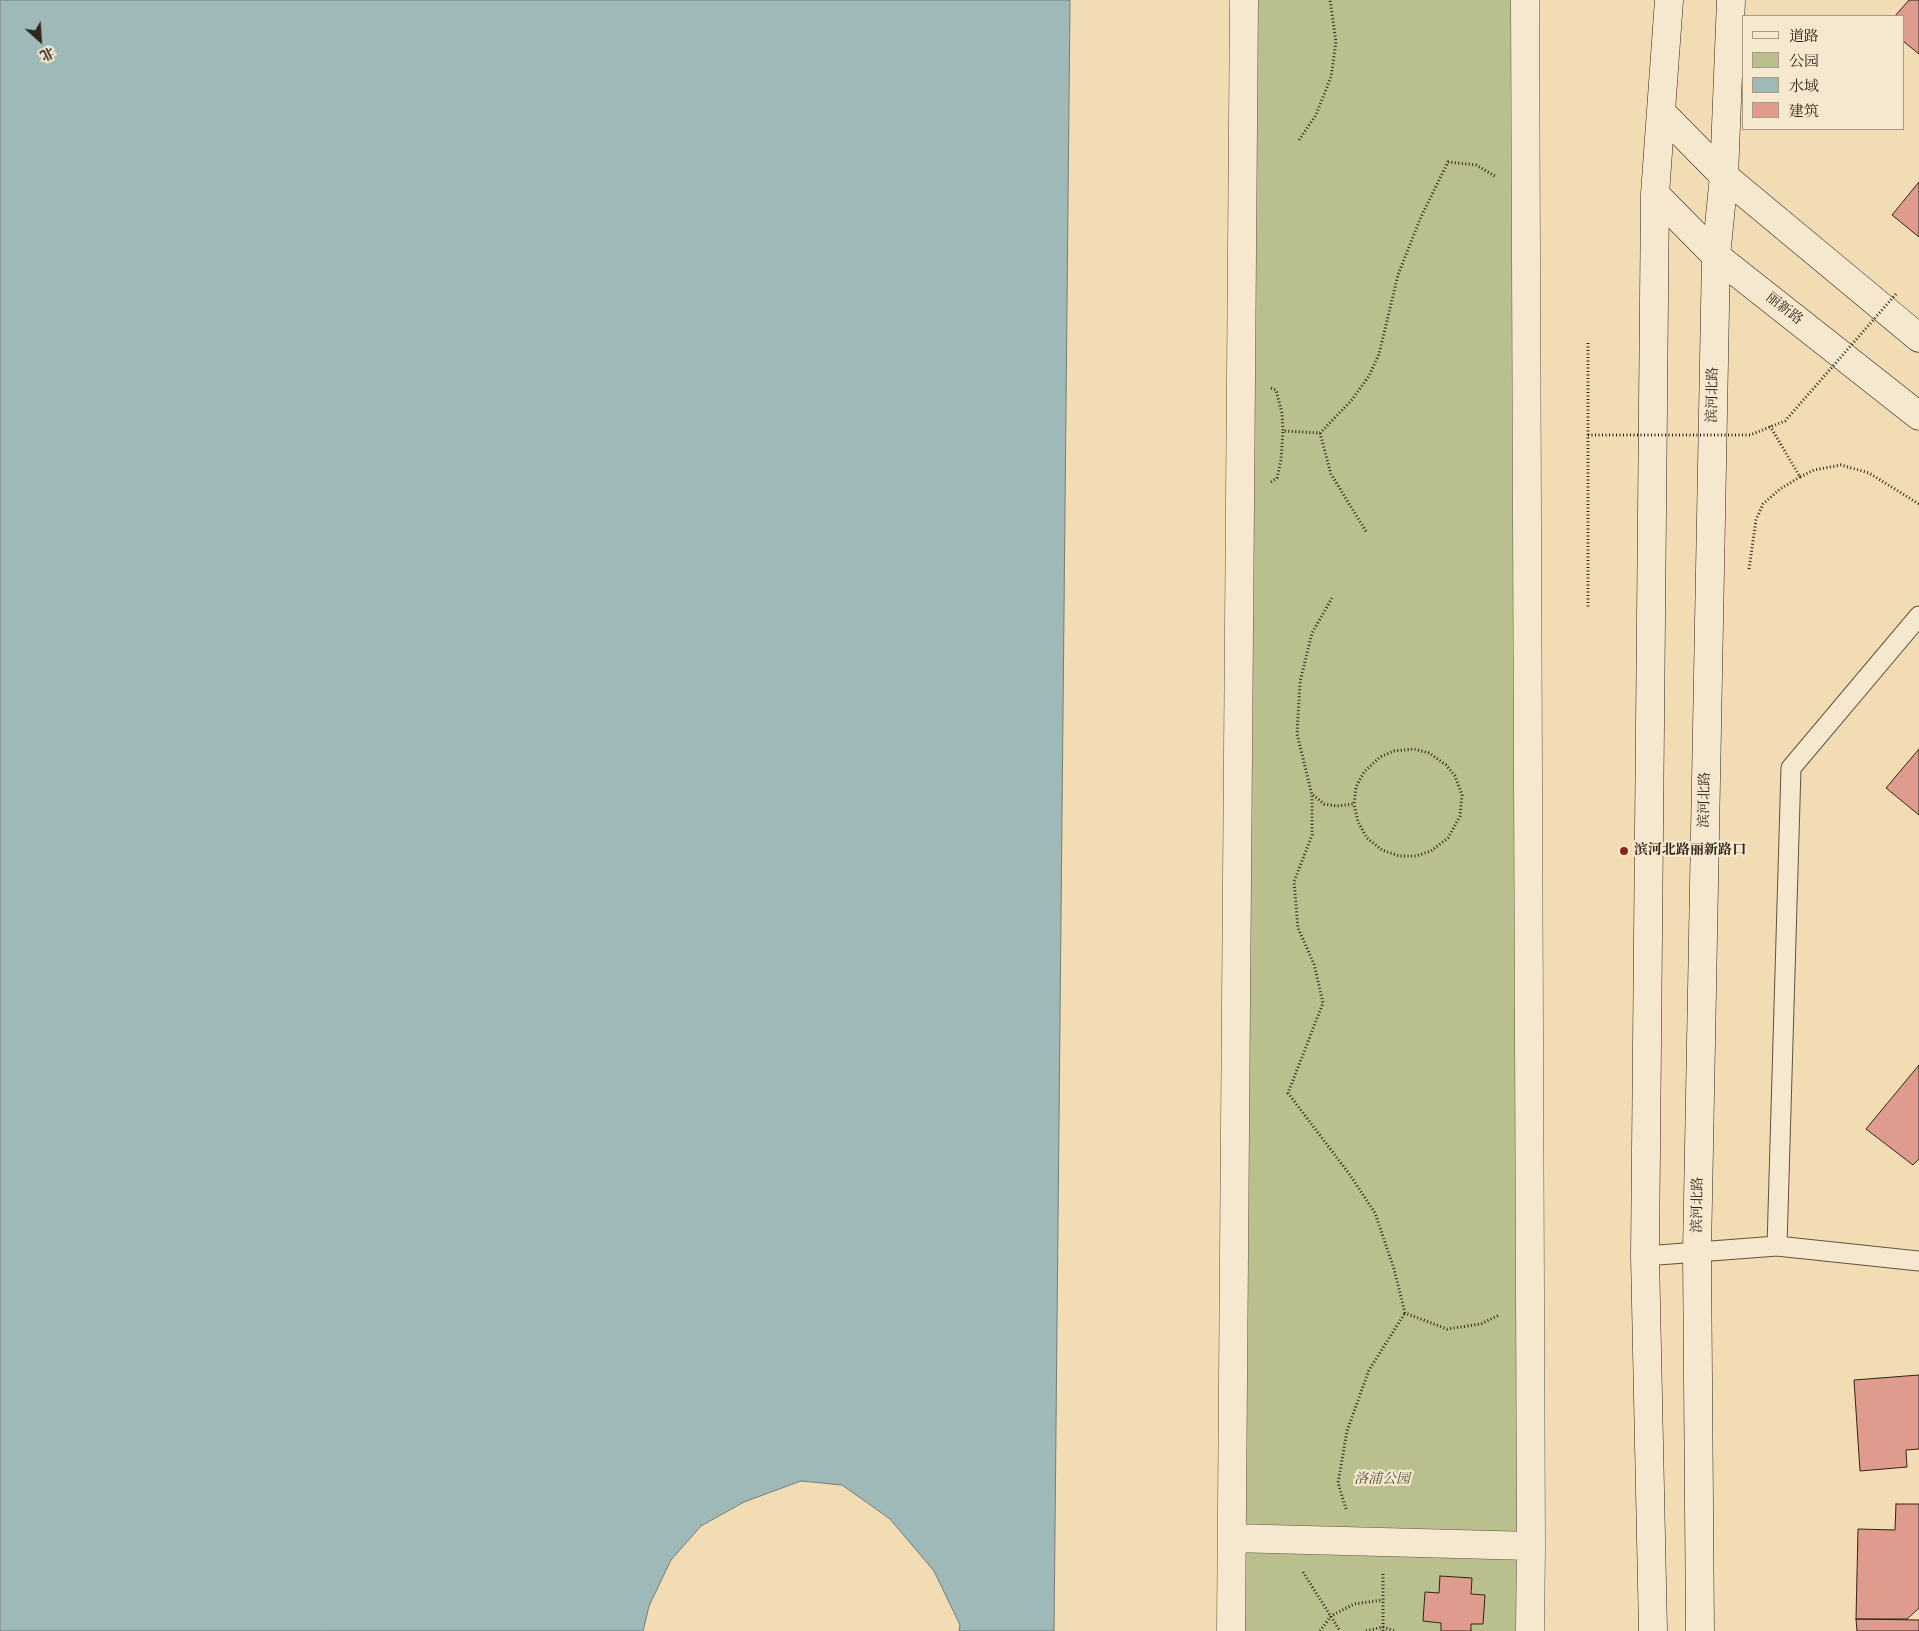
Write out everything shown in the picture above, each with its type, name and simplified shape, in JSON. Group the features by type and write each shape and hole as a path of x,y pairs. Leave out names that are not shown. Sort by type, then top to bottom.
{"main road":[{"path":"1232,1631 1244,0"},
{"path":"1525,0 1530,1631"},
{"path":"1653,1631 1645,1256 1655,194 1669,0"},
{"name":"滨河北路","path":"1700,1631 1697,1252 1716,256 1724,176 1731,0"},
{"path":"1662,113 1724,176 1917,343"},
{"name":"丽新路","path":"1655,194 1716,256 1919,416"},
{"path":"1232,1538 1531,1546"}],"lane":[{"path":"1777,1246 1791,768 1919,616"},
{"path":"1645,1256 1777,1246 1919,1261"}],"path":[{"path":"1299,140 1316,115 1331,77 1336,42 1330,0"},
{"path":"1241,378 1276,390 1282,413 1283,431 1320,433 1351,401 1370,376 1379,354 1398,275 1421,217 1448,162 1476,165 1498,177 1526,205"},
{"path":"1588,435 1750,435 1785,420 1896,294"},
{"path":"1588,343 1588,607"},
{"path":"1770,426 1800,477"},
{"path":"1320,433 1331,474 1367,533"},
{"path":"1749,569 1756,520 1763,504 1780,489 1814,470 1841,465 1869,472 1919,504"},
{"path":"1332,598 1312,633 1300,682 1297,734 1312,795 1312,835 1294,882 1298,928 1314,964 1323,1003 1288,1093 1350,1176 1375,1214 1394,1269 1405,1313 1369,1370 1347,1431 1338,1483 1369,1541 1383,1600 1383,1629"},
{"path":"1414,749 1430,753 1446,765 1455,776 1462,795 1460,816 1448,838 1431,851 1416,856 1399,856 1382,850 1367,838 1358,822 1354,804 1356,787 1364,772 1380,757 1394,751 1414,749"},
{"path":"1312,795 1324,804 1337,806 1354,804"},
{"path":"1405,1313 1447,1330 1481,1324 1509,1310 1530,1289"},
{"path":"1282,1539 1340,1631"},
{"path":"1320,1631 1331,1616 1354,1604 1383,1600"},
{"path":"1366,1631 1383,1629 1394,1631"}],"green space":[{"name":"洛浦公园","path":"1244,0 1525,0 1530,1631 1231,1631"}],"water":[{"path":"0,0 1070,0 1054,1631 959,1631 960,1625 934,1571 890,1519 842,1485 801,1481 744,1502 701,1526 671,1560 649,1606 643,1631 0,1631"}],"building":[{"path":"1909,0 1919,0 1919,54 1904,42 1904,15 1896,15"},
{"path":"1919,182 1919,237 1892,215"},
{"path":"1919,749 1919,815 1886,788"},
{"path":"1919,1065 1919,1159 1913,1165 1866,1129"},
{"path":"1919,1375 1919,1449 1906,1450 1907,1467 1860,1471 1854,1380"},
{"path":"1896,1504 1919,1504 1919,1608 1907,1619 1856,1619 1858,1529 1895,1530"},
{"path":"1440,1576 1472,1578 1471,1594 1485,1595 1483,1624 1471,1624 1471,1631 1441,1631 1441,1623 1423,1621 1425,1592 1439,1593"},
{"path":"1856,1619 1919,1620 1919,1631 1857,1631"}],"place":[{"name":"滨河北路丽新路口","path":"1624,851"}]}
